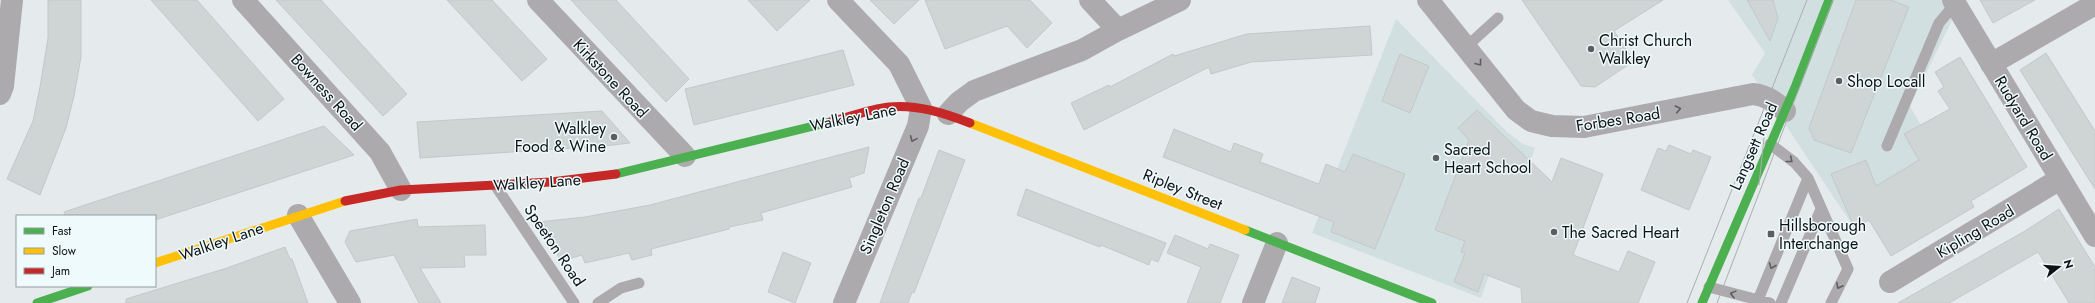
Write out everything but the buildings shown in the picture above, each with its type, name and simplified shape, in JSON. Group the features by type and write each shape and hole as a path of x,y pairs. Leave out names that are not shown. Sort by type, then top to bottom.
{"street":[{"path":"0,94 3,86 12,0"},
{"name":"Bowness Road","path":"243,0 380,152 401,190"},
{"name":"Kirkstone Road","path":"538,0 685,156"},
{"path":"838,0 899,64 921,108"},
{"path":"1090,0 1118,30"},
{"path":"948,114 959,102 974,91 1082,50 1118,30 1180,0"},
{"name":"Forbes Road","path":"1428,0 1516,110 1532,121 1552,126 1584,127 1753,94 1760,94 1785,111"},
{"name":"Langsett Road","path":"1702,303 1796,86 1828,0"},
{"name":"Rudyard Road","path":"1954,2 2095,236"},
{"path":"1991,64 2095,4"},
{"name":"Walkley Lane","path":"156,263 298,215 351,199 401,190 551,182 616,174 654,166 685,156 889,107 921,108"},
{"name":"Ripley Street","path":"921,108 948,114 1070,160 1432,303"},
{"name":"Singleton Road","path":"844,303 918,126 921,108"},
{"name":"Kipling Road","path":"1890,282 2060,179"},
{"path":"298,215 350,303"},
{"path":"1253,303 1277,243"},
{"path":"37,303 85,287"}],"lane":[{"path":"1887,146 1939,23 1954,2"},
{"path":"1466,47 1498,18"},
{"path":"1770,144 1794,162 1808,178 1848,269 1831,303"},
{"path":"1758,300 1808,178"},
{"name":"Speeton Road","path":"495,185 574,303"},
{"path":"1781,303 1821,209"},
{"path":"598,303 621,288 639,283"},
{"path":"1709,287 1770,303"}],"shaded area":[{"path":"1728,0 1962,0 1910,106 1946,170 1855,229 1752,75 1765,53"},
{"name":"Sacred Heart School","path":"1396,19 1507,132 1523,144 1535,148 1481,298 1312,233"}],"tram line":[{"path":"1687,303 1807,0"},
{"path":"1717,303 1833,0"},
{"path":"1759,185 1767,110"}],"traffic: fast":[{"path":"1702,303 1796,85 1829,0"},
{"path":"616,174 830,122"},
{"path":"1245,230 1432,303"},
{"path":"37,303 85,287"}],"traffic: slow":[{"path":"970,123 1245,230"},
{"path":"156,263 345,201"}],"traffic: jam":[{"path":"830,122 874,109 899,106 930,110 970,123"},
{"path":"345,201 401,190 551,182 616,174"}],"place":[{"name":"Christ Church Walkley","path":"1591,49"},
{"name":"Shop Locall","path":"1839,81"},
{"name":"Walkley Food & Wine","path":"614,137"},
{"name":"Sacred Heart School","path":"1436,158"},
{"name":"The Sacred Heart","path":"1554,232"},
{"name":"Hillsborough Interchange","path":"1771,234"}]}
